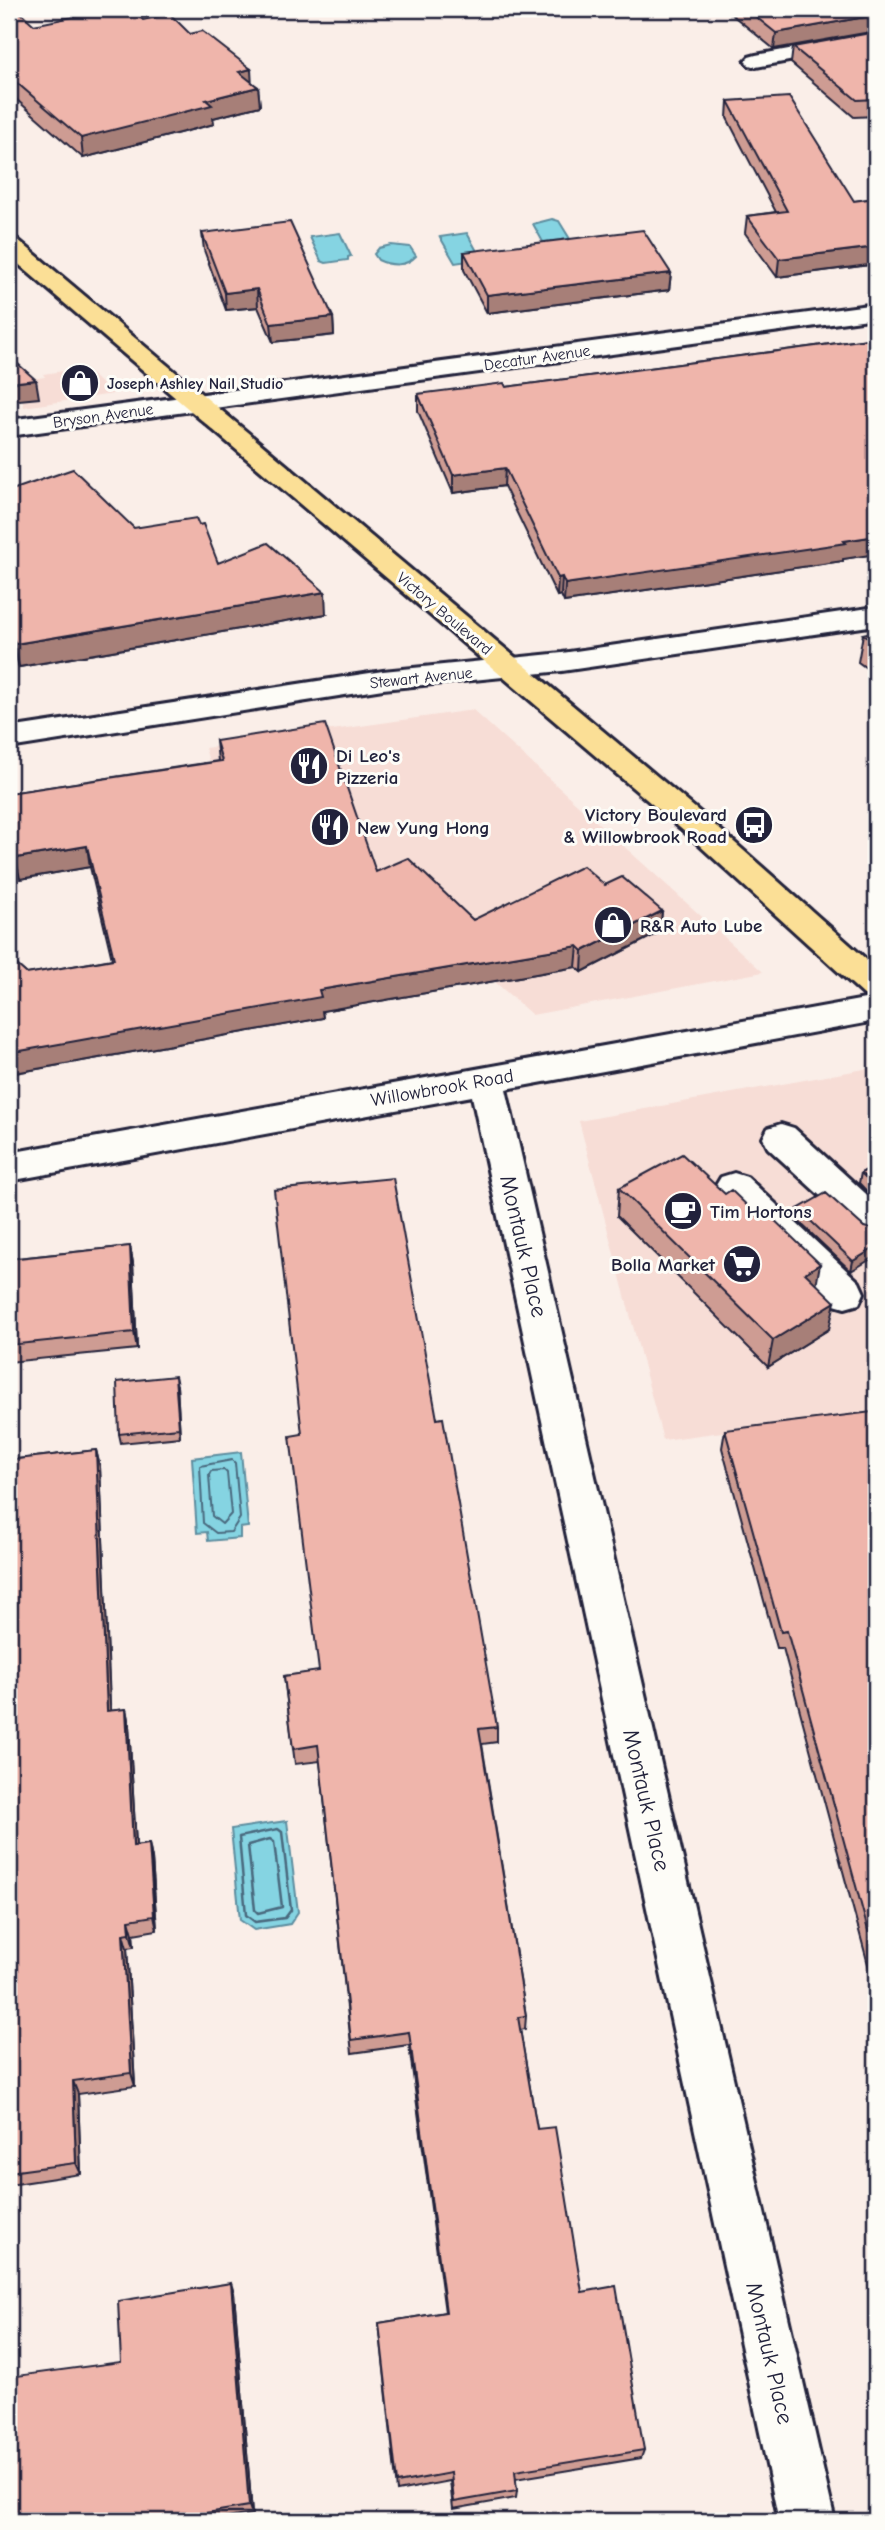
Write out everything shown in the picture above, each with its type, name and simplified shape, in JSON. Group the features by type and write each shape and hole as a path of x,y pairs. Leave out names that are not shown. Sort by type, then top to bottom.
{"main road":[{"name":"Victory Boulevard","path":"9,244 697,826 876,986"}],"street":[{"path":"756,61 876,39"},
{"name":"Decatur Avenue","path":"197,402 876,311"},
{"name":"Bryson Avenue","path":"9,428 197,402"},
{"name":"Stewart Avenue","path":"9,738 383,680 510,667 876,616"},
{"name":"Willowbrook Road","path":"9,1167 876,1009"},
{"name":"Montauk Place","path":"486,1079 807,2521"},
{"path":"781,1138 876,1225"},
{"path":"734,1187 845,1293"}],"shaded area":[{"path":"84,368 113,394 24,407 17,381"},
{"path":"473,710 763,972 532,1015 380,879 251,901 205,748"},
{"path":"870,1068 876,1074 876,1411 663,1440 579,1121"}],"water":[{"path":"552,219 559,221 570,239 543,242 533,224"},
{"path":"340,233 351,256 348,260 326,263 321,261 310,237"},
{"path":"467,233 478,253 488,258 455,263 440,237"},
{"path":"391,245 410,247 416,256 408,262 398,264 378,260 374,254 379,248"},
{"path":"241,1452 248,1527 240,1528 240,1538 208,1541 207,1532 197,1533 192,1458"},
{"path":"287,1821 298,1912 290,1924 254,1930 240,1920 231,1829"}],"building":[{"path":"9,9 17,9 34,25 111,9 120,16 136,13 143,20 170,14 190,34 202,31 251,69 239,72 258,87 206,100 212,105 81,138 9,76"},
{"path":"746,9 876,9 876,15 776,33"},
{"path":"876,32 876,99 857,100 793,47"},
{"path":"789,97 854,201 876,198 876,247 779,259 747,216 787,211 728,101"},
{"path":"290,222 333,317 271,324 257,289 225,293 202,233"},
{"path":"643,230 671,273 487,295 464,252"},
{"path":"876,338 876,536 844,541 846,543 565,584 562,577 558,578 505,468 453,475 418,394 504,383 506,387"},
{"path":"9,356 36,380 9,383"},
{"path":"73,469 134,528 196,518 199,525 203,524 218,563 268,543 325,592 15,644 9,625 9,491"},
{"path":"876,632 876,643 863,634"},
{"path":"325,724 376,872 408,858 473,920 583,866 605,885 622,877 662,911 583,951 578,946 319,990 321,997 9,1053 9,958 27,974 114,959 87,846 16,858 12,841 9,841 9,793 222,761 216,741"},
{"path":"682,1154 725,1194 731,1190 758,1216 765,1211 820,1264 805,1273 835,1302 773,1340 619,1188"},
{"path":"876,1165 876,1188 861,1173"},
{"path":"393,1178 437,1419 443,1418 497,1727 479,1729 526,2016 518,2017 537,2129 555,2127 582,2292 616,2286 644,2450 515,2471 517,2491 454,2502 451,2473 397,2483 379,2323 446,2312 409,2032 351,2040 318,1745 293,1749 284,1676 319,1671 290,1436 302,1434 274,1190"},
{"path":"826,1193 864,1227 876,1230 876,1247 853,1261 798,1209"},
{"path":"130,1246 134,1332 9,1345 9,1259"},
{"path":"175,1376 179,1428 119,1434 117,1382"},
{"path":"872,1412 876,1426 876,1960 787,1631 781,1632 725,1430"},
{"path":"96,1450 107,1711 126,1709 133,1846 149,1844 154,1916 129,1920 130,1933 123,1934 131,2073 73,2081 76,2163 9,2172 9,1460"},
{"path":"231,2283 249,2506 159,2521 9,2521 9,2377 121,2362 118,2301"}],"place":[{"name":"Joseph Ashley Nail Studio","path":"80,383"},
{"name":"Di Leo's Pizzeria","path":"309,766"},
{"name":"Victory Boulevard & Willowbrook Road","path":"754,825"},
{"name":"New Yung Hong","path":"330,827"},
{"name":"R&R Auto Lube","path":"613,925"},
{"name":"Tim Hortons","path":"683,1211"},
{"name":"Bolla Market","path":"742,1264"}]}
